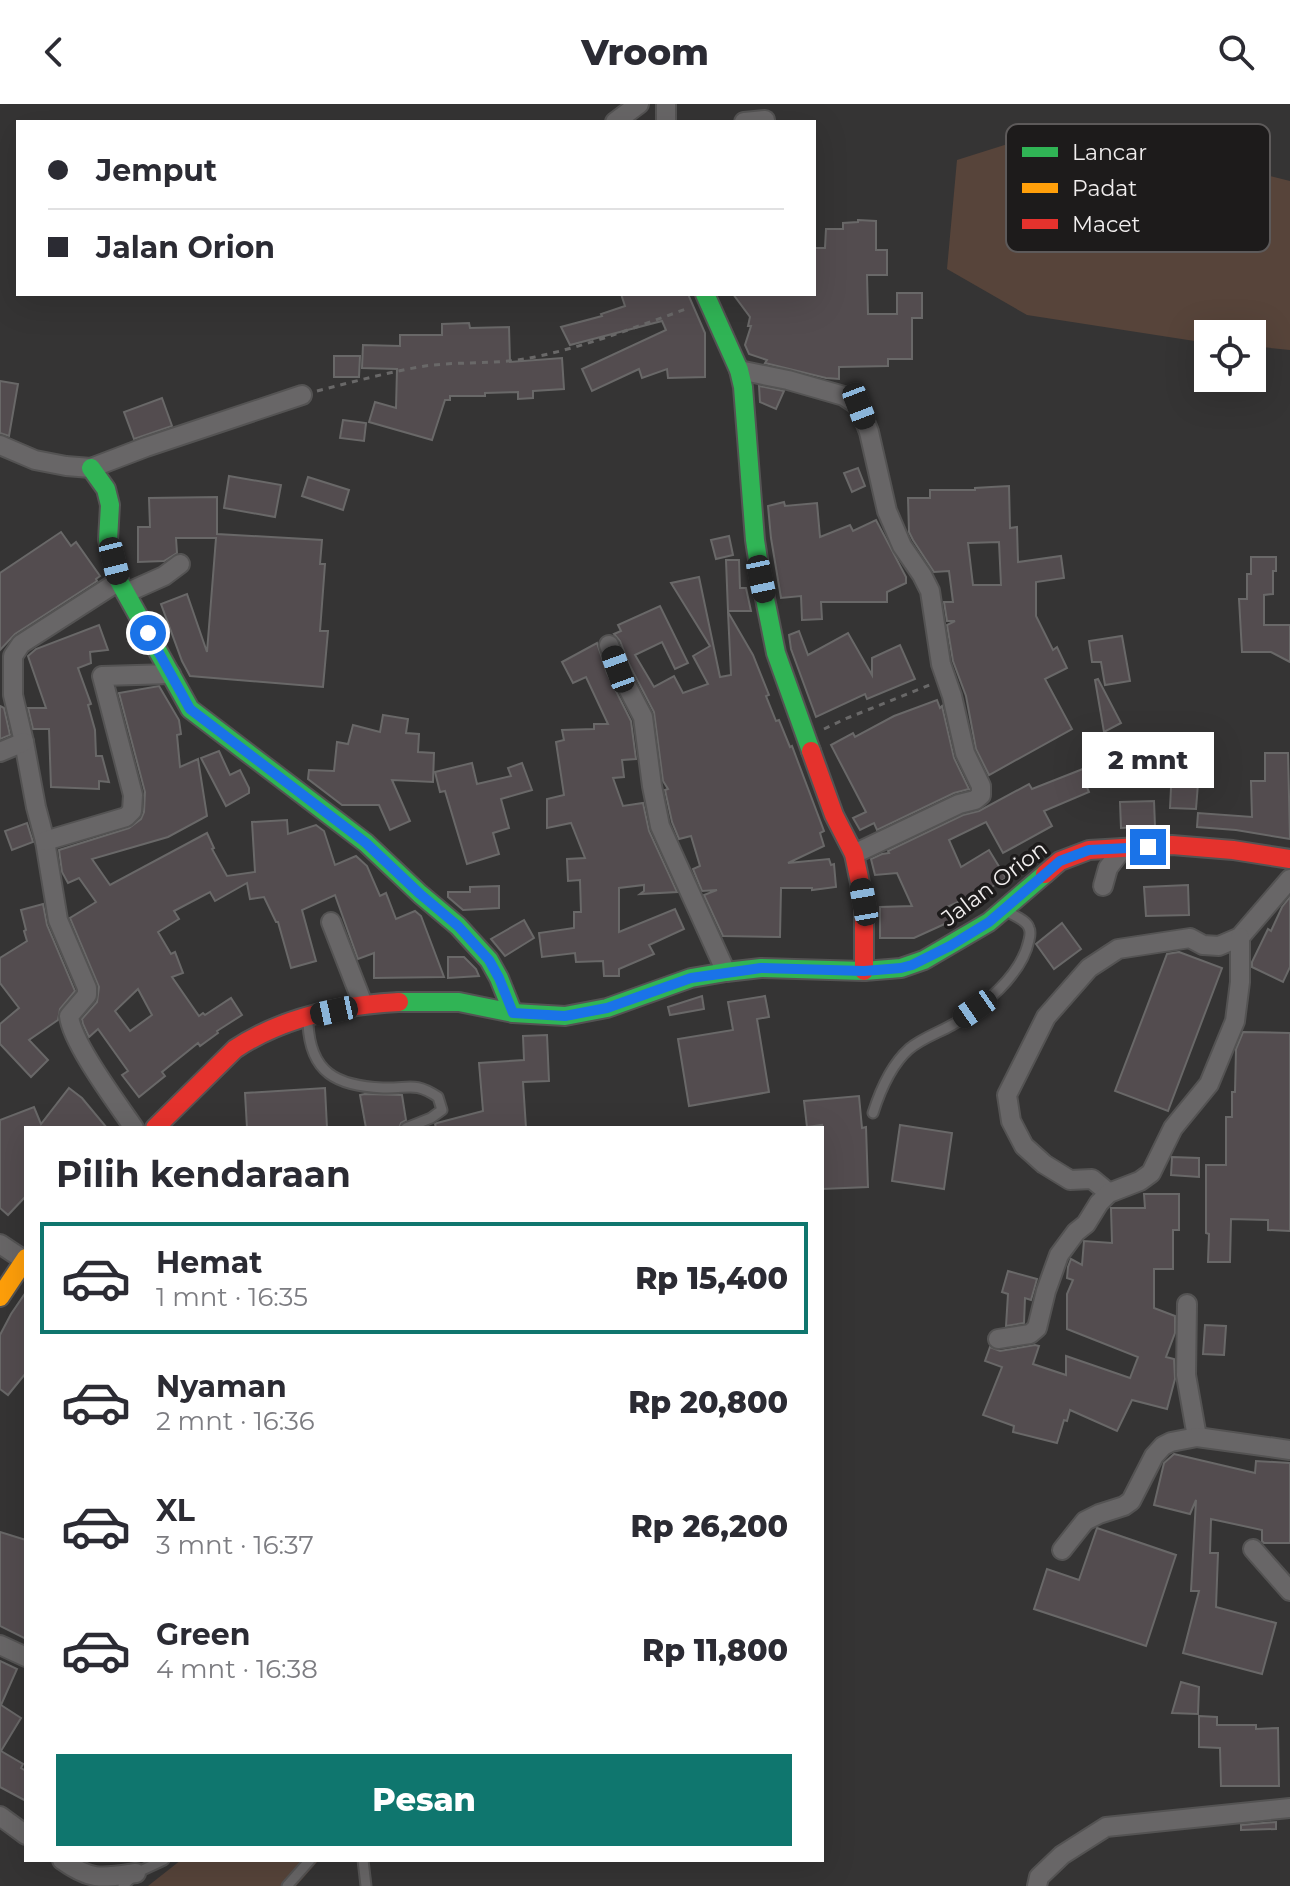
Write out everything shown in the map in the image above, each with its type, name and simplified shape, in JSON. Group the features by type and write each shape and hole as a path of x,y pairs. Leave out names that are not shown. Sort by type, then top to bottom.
{"main road":[{"path":"706,298 741,378 755,540 776,653 834,815 854,854 864,902 864,971"},
{"path":"91,468 106,489 110,505 108,540 122,587 190,709 366,843 458,926 489,960 513,1013"},
{"name":"Jalan Orion","path":"157,1126 235,1049 290,1021 308,1016 363,1004 426,1001 459,1002 513,1013 565,1016 607,1008 691,978 726,972 761,968 864,971 901,968 924,960 989,922 1060,861 1089,850 1172,845 1290,859"},
{"path":"0,1297 24,1260"}],"street":[{"path":"617,120 639,104"},
{"path":"741,378 788,380 844,396 859,406 869,432 887,511 902,546 930,591 941,664 965,753 981,786 981,795 975,800 959,804 854,854"},
{"path":"0,445 35,460 91,468 302,395"},
{"path":"133,1126 68,1020 87,995 87,988 58,920 45,841 13,695 13,656 21,644 122,587 164,576 180,564"},
{"path":"609,645 643,717 660,826 726,972"},
{"path":"45,841 126,817 132,811 133,795 102,676 171,674"},
{"path":"0,752 24,742"},
{"path":"1103,886 1108,868 1123,848"},
{"path":"1109,1193 1092,1179 1070,1180 1044,1164 1024,1146 1011,1121 1007,1095 1046,1017 1089,968 1118,949 1190,938 1203,945 1219,946 1240,937 1290,879"},
{"path":"331,922 363,1004"},
{"path":"998,1339 1030,1334 1037,1328 1059,1255 1109,1193 1140,1181 1151,1173 1173,1128 1209,1084 1235,1021 1240,982 1240,937"},
{"path":"0,1244 24,1258"},
{"path":"1187,1304 1186,1375 1197,1437"},
{"path":"1062,1550 1085,1521 1131,1501 1154,1456 1163,1446 1178,1439 1197,1437 1290,1450"},
{"path":"1253,1549 1290,1591"},
{"path":"0,1645 24,1656"},
{"path":"1037,1886 1039,1877 1062,1855 1106,1827 1290,1808"},
{"path":"0,1816 24,1834"},
{"path":"65,1862 79,1872 94,1877 129,1879"}],"lane":[{"path":"873,1113 879,1094 899,1059 923,1039 975,1009 1009,979 1024,957 1031,932 1029,926 1004,909"},
{"path":"308,1016 309,1041 326,1073 357,1085 420,1087 438,1097 442,1110 411,1126"},
{"path":"129,1879 160,1862"},
{"path":"287,1886 308,1862"},
{"path":"363,1862 366,1886"}],"path":[{"path":"302,395 427,366 532,358 592,343 706,298"},
{"path":"807,738 945,677"}],"shaded area":[{"path":"1006,145 1006,252 1270,252 1270,176 1290,181 1290,350 1266,347 1266,320 1194,320 1194,341 1027,315 947,269 957,160"},
{"path":"178,1862 317,1862 296,1886 148,1886"}],"building":[{"path":"876,221 876,250 887,250 887,275 867,275 868,314 897,314 897,293 922,293 922,318 912,318 912,359 888,359 888,366 839,367 839,379 765,363 767,360 749,354 745,345 751,326 748,326 750,317 734,296 816,296 816,248 825,248 826,229 843,229 843,223"},
{"path":"622,296 689,296 705,333 705,377 668,378 667,369 642,378 639,369 592,391 582,369 666,330 662,321 570,345 561,327 625,306"},
{"path":"469,323 470,328 509,327 510,362 562,358 564,389 533,391 533,398 518,399 518,392 450,396 450,400 445,400 432,440 369,422 375,402 396,408 397,369 362,368 363,345 400,346 400,335 442,335 442,324"},
{"path":"334,356 360,356 359,377 334,377"},
{"path":"0,381 18,384 9,436 0,433"},
{"path":"759,386 784,391 776,409 760,402"},
{"path":"162,398 172,426 134,439 124,412"},
{"path":"343,420 366,423 364,441 340,438"},
{"path":"858,468 865,486 852,492 844,473"},
{"path":"229,476 281,485 275,517 224,508"},
{"path":"308,477 349,490 343,510 302,496"},
{"path":"1009,486 1010,528 1017,527 1018,562 1061,556 1064,578 1036,582 1036,616 1053,650 1057,647 1067,668 1045,679 1072,729 989,775 976,749 966,696 953,661 947,625 955,621 947,621 944,602 953,602 949,571 934,572 913,540 909,532 908,498 930,498 930,490","holes":["999,542 1001,585 973,585 968,543"]},
{"path":"217,497 217,534 322,540 320,564 325,564 320,631 328,631 323,687 190,676 161,604 187,594 207,652 216,538 176,538 177,553 164,561 138,562 138,527 150,527 149,498"},
{"path":"784,502 785,506 817,503 820,537 850,525 853,531 876,520 906,577 906,583 887,592 887,602 821,602 822,619 802,620 801,596 781,598 771,538 768,506"},
{"path":"61,532 71,546 76,542 100,576 97,581 15,634 0,650 0,573"},
{"path":"729,536 733,555 716,559 711,540"},
{"path":"1251,557 1276,557 1273,594 1264,595 1264,625 1290,625 1290,662 1271,652 1242,652 1239,599 1247,599"},
{"path":"726,560 739,560 740,588 746,588 751,611 728,611"},
{"path":"699,577 720,677 731,675 728,612 753,655 776,721 779,720 792,746 824,831 820,833 824,846 788,863 829,859 831,865 834,864 836,887 812,890 781,888 780,937 723,936 704,895 717,890 702,891 693,869 700,866 691,836 679,839 672,822 654,712 614,634 621,631 618,625 660,606 688,663 675,669 662,642 635,655 654,687 674,676 683,693 708,684 693,656 710,646 671,583"},
{"path":"99,625 108,650 90,652 91,663 78,668 91,704 88,705 95,730 96,756 102,756 109,782 99,781 99,789 51,787 49,729 33,729 28,708 46,708 28,656 36,649"},
{"path":"799,631 808,655 848,633 872,675 872,658 900,645 915,679 867,699 865,694 816,717 791,649 789,635"},
{"path":"1122,636 1130,681 1105,685 1101,662 1092,662 1089,641"},
{"path":"597,643 607,673 631,721 636,759 622,760 624,777 613,778 623,806 643,803 649,831 677,892 640,894 644,891 644,885 619,888 619,932 675,909 684,929 649,945 654,954 619,969 619,976 604,976 603,961 576,962 575,953 542,957 539,933 574,928 574,912 581,912 580,880 568,881 567,859 585,858 571,823 547,828 547,799 564,795 556,742 564,740 562,730 594,729 594,724 608,724 586,677 573,683 562,662"},
{"path":"1098,679 1121,723 1104,732 1095,680"},
{"path":"159,686 179,720 180,767 198,759 207,816 168,837 92,859 110,885 207,833 227,876 255,872 252,822 287,820 288,834 316,825 324,831 335,865 356,856 367,866 380,896 386,893 396,919 415,911 421,916 444,977 374,978 374,953 358,959 335,895 302,910 316,961 291,968 278,922 264,897 250,899 247,883 215,901 210,892 174,911 179,919 158,932 171,954 175,952 183,973 172,977 199,1016 231,998 242,1015 200,1046 198,1043 162,1072 165,1076 139,1097 122,1075 128,1071 98,1029 89,1037 83,1024 82,1019 97,1002 99,987 70,918 96,902 79,878 68,883 62,872 59,850 129,828 141,819 144,812 145,792 119,693","holes":["138,989 152,1015 130,1031 115,1011"]},
{"path":"937,700 940,708 942,706 954,758 969,789 954,793 877,830 874,823 860,830 853,818 866,812 831,745 853,733 855,737 894,716"},
{"path":"0,706 4,708 10,735 0,739"},
{"path":"383,715 408,719 406,733 419,734 418,752 434,753 433,782 392,780 410,821 390,830 379,805 342,805 308,779 309,770 334,771 337,742 348,744 353,725 380,732"},
{"path":"219,751 230,775 240,770 249,788 249,793 226,806 201,758"},
{"path":"1265,753 1288,753 1290,839 1197,827 1198,813 1252,817 1251,781 1265,781"},
{"path":"1093,754 1113,754 1113,770 1126,769 1126,785 1086,785 1089,792 1044,811 1052,826 1003,853 986,822 949,840 961,867 989,850 1006,878 980,894 945,908 949,922 914,938 880,938 880,907 912,906 897,873 875,875 871,859 963,815 979,811 1029,784 1032,789 1093,765"},
{"path":"472,763 477,784 511,776 508,768 522,763 532,790 501,799 509,828 493,833 499,854 467,864 445,791 440,792 435,772"},
{"path":"1172,769 1199,771 1196,809 1170,808"},
{"path":"1154,801 1155,826 1121,828 1120,802"},
{"path":"27,823 33,842 12,850 5,831"},
{"path":"1188,885 1189,915 1146,916 1144,887"},
{"path":"499,886 499,908 463,910 448,897 448,892 470,892 470,887"},
{"path":"1290,897 1290,967 1283,982 1252,967 1252,962 1268,929 1271,931"},
{"path":"43,904 47,925 75,991 60,1009 58,1020 29,1040 48,1060 31,1077 0,1044 0,1024 19,1008 0,983 0,958 27,941 21,910"},
{"path":"524,920 534,938 505,956 491,939"},
{"path":"1062,923 1081,949 1054,969 1036,944"},
{"path":"1179,952 1222,968 1168,1111 1115,1091 1167,954"},
{"path":"448,957 464,957 479,976 448,978"},
{"path":"702,996 704,1009 670,1015 668,1007"},
{"path":"765,996 769,1017 757,1019 769,1092 689,1106 678,1039 733,1030 728,1002"},
{"path":"1243,1032 1290,1033 1290,1231 1268,1230 1268,1220 1231,1219 1230,1262 1208,1262 1206,1165 1226,1165 1226,1117 1232,1117 1236,1049"},
{"path":"547,1035 549,1081 523,1082 526,1126 436,1126 437,1123 483,1111 479,1063 524,1060 523,1036"},
{"path":"69,1088 82,1098 105,1126 24,1126 24,1198 8,1215 0,1208 0,1120 34,1107 41,1124"},
{"path":"325,1088 327,1126 247,1126 245,1093"},
{"path":"360,1095 402,1095 406,1120 400,1126 366,1126"},
{"path":"859,1096 862,1128 866,1127 868,1187 824,1189 824,1126 807,1126 804,1101"},
{"path":"900,1125 952,1133 944,1189 892,1181"},
{"path":"1172,1157 1199,1158 1199,1177 1171,1175"},
{"path":"1144,1194 1179,1194 1179,1230 1173,1230 1173,1269 1154,1269 1154,1308 1175,1316 1175,1333 1166,1357 1174,1359 1175,1379 1167,1409 1132,1400 1117,1431 1070,1410 1057,1443 1013,1432 1014,1426 983,1415 1002,1367 985,1361 990,1347 1000,1351 1035,1345 1039,1346 1033,1364 1066,1375 1066,1356 1130,1378 1138,1357 1067,1329 1067,1294 1073,1280 1067,1278 1071,1259 1082,1265 1084,1241 1112,1243 1111,1208 1145,1208"},
{"path":"1008,1271 1037,1279 1031,1300 1025,1298 1024,1323 1006,1326 1008,1294 1002,1292"},
{"path":"24,1295 24,1375 8,1395 0,1389 0,1335"},
{"path":"1205,1325 1226,1326 1224,1355 1203,1354"},
{"path":"1174,1454 1255,1473 1256,1461 1290,1463 1290,1543 1264,1543 1262,1530 1211,1519 1210,1553 1218,1553 1216,1607 1276,1623 1262,1674 1183,1653 1199,1591 1191,1591 1196,1500 1190,1514 1154,1505 1164,1463"},
{"path":"1097,1528 1176,1555 1146,1646 1034,1609 1047,1569 1079,1580"},
{"path":"0,1532 24,1539 24,1638 0,1626"},
{"path":"0,1661 17,1669 1,1705 21,1718 1,1751 23,1764 24,1800 0,1787"},
{"path":"1181,1682 1199,1687 1198,1714 1172,1713"},
{"path":"1199,1716 1217,1717 1217,1725 1278,1728 1279,1786 1221,1786 1220,1748 1199,1747"},
{"path":"1276,1822 1276,1829 1241,1830 1241,1825"}],"traffic: fast":[{"path":"706,296 739,370 743,387 761,579 776,653 811,751"},
{"path":"91,468 106,489 110,505 108,540 119,581 190,709 366,843 458,926 489,960 513,1013"},
{"path":"399,1002 459,1002 513,1013 565,1016 607,1008 691,978 726,972 761,968 864,971 901,968 924,960 989,922 1045,874"}],"traffic: slow":[{"path":"0,1297 24,1261"}],"traffic: jam":[{"path":"811,751 834,815 854,854 864,902 864,971"},
{"path":"1045,874 1060,861 1089,850 1172,845 1290,859"},
{"path":"157,1126 235,1049 253,1038 314,1015 356,1006 399,1002"}],"route":[{"path":"148,633 190,709 333,816 458,926 489,960 513,1013 565,1016 607,1008 691,978 761,968 864,971 901,968 924,960 989,922 1060,861 1089,850 1148,847"}]}
